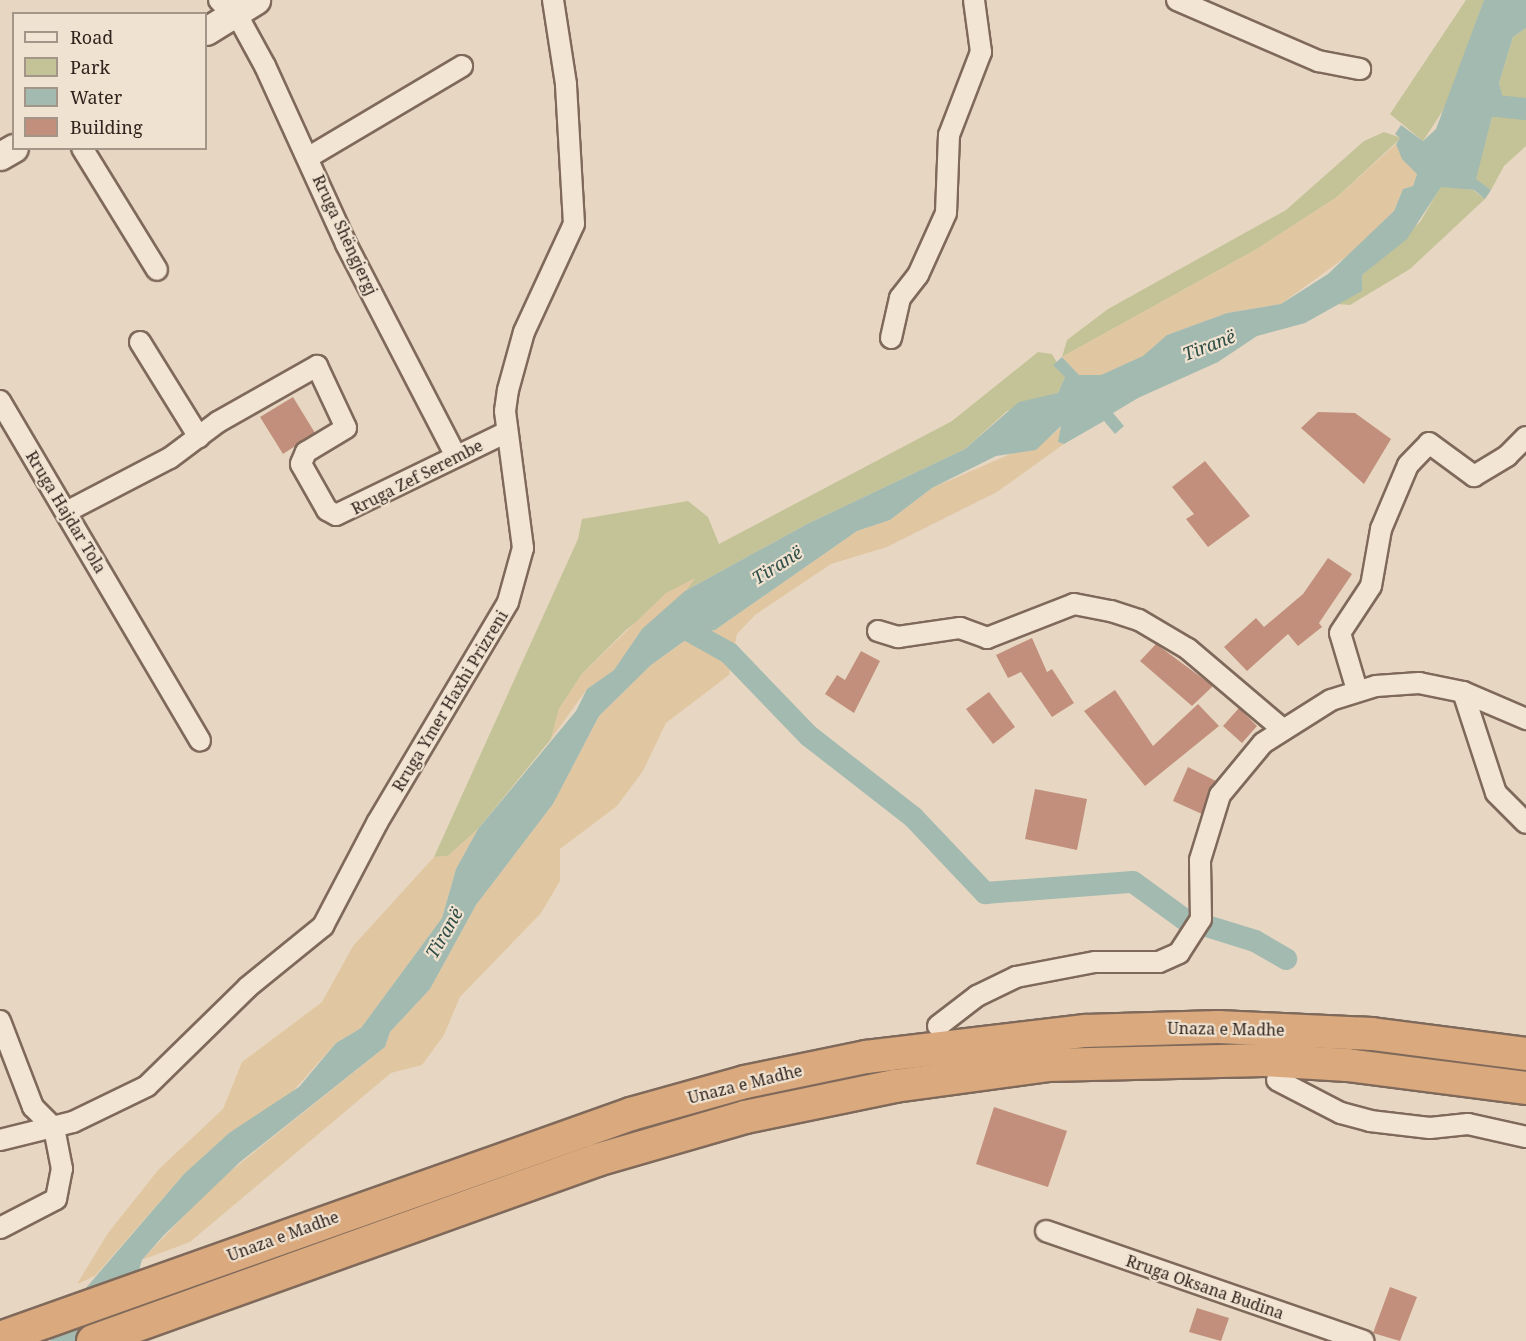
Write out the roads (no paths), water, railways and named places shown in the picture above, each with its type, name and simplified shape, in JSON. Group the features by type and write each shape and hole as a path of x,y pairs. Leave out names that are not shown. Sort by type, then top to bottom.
{"highway":[{"path":"745,1082 806,1055 853,1043 1075,1015 1286,1013 1526,1037"},
{"name":"Unaza e Madhe","path":"0,1338 509,1155 745,1082 936,1045 1150,1028 1372,1034 1526,1054"},
{"name":"Unaza e Madhe","path":"93,1341 567,1170 763,1113 960,1076 1138,1061 1347,1065 1526,1088"},
{"path":"763,1113 803,1117 909,1098 1090,1081 1277,1080 1412,1089 1526,1110"}],"main road":[{"path":"207,30 226,8 256,0"}],"street":[{"name":"Rruga Ymer Haxhi Prizreni","path":"0,1140 54,1128 147,1086 248,987 323,926 377,823 508,602 523,548 507,432 508,390 524,332 574,224 566,84 553,0"},
{"path":"891,338 900,298 918,275 946,213 950,135 981,52 974,0"},
{"path":"1177,0 1318,61 1360,69"},
{"name":"Rruga Shëngjergj","path":"226,8 264,66 309,157 346,244 456,456"},
{"path":"309,157 462,66"},
{"path":"83,150 157,270"},
{"path":"68,511 199,437 140,342"},
{"name":"Rruga Zef Serembe","path":"199,437 317,366 346,428 306,452 301,464 331,513 347,514 456,456 507,432"},
{"name":"Rruga Hajdar Tola","path":"0,401 68,511 200,740"},
{"path":"1357,690 1340,633 1371,586 1382,529 1408,465 1429,442 1474,476 1508,456 1526,437"},
{"path":"878,631 898,638 960,628 987,638 1074,604 1111,611 1188,649 1281,728"},
{"path":"938,1026 977,996 1016,977 1085,963 1170,960 1191,936 1201,919 1200,860 1212,810 1238,770 1281,728 1357,690 1419,683 1463,692 1526,719"},
{"path":"1463,692 1496,794 1526,824"},
{"path":"0,1021 33,1107 54,1128 62,1169 56,1199 0,1228"},
{"path":"1277,1080 1341,1113 1370,1121 1430,1128 1468,1124 1526,1137"},
{"name":"Rruga Oksana Budina","path":"1046,1231 1364,1341"}],"water":[{"name":"Tiranë","path":"1484,0 1526,0 1526,28 1513,37 1499,83 1506,110 1495,111 1492,117 1476,179 1491,190 1485,199 1474,190 1441,187 1407,239 1362,275 1362,291 1305,323 1257,336 1218,362 1138,398 1113,413 1124,426 1115,434 1104,421 1064,444 1058,442 1061,426 1036,450 996,456 932,488 890,520 857,531 715,630 694,634 651,665 599,716 553,804 476,905 430,989 390,1032 385,1047 240,1162 164,1235 142,1260 127,1311 138,1321 100,1341 50,1341 85,1289 184,1174 229,1133 299,1087 336,1043 361,1028 442,918 456,869 478,829 576,711 587,689 614,670 642,629 685,591 807,524 965,449 1019,402 1058,393 1065,377 1053,365 1062,357 1079,375 1101,375 1143,356 1167,335 1227,313 1281,304 1328,274 1394,211 1403,189 1413,186 1417,174 1402,159 1396,144 1400,138 1395,134 1401,125 1423,141 1436,129"}],"waterway":[{"path":"1477,104 1526,109"},
{"path":"686,629 729,653 809,736 913,817 985,893 1133,882 1184,919 1255,941 1286,959"}]}
